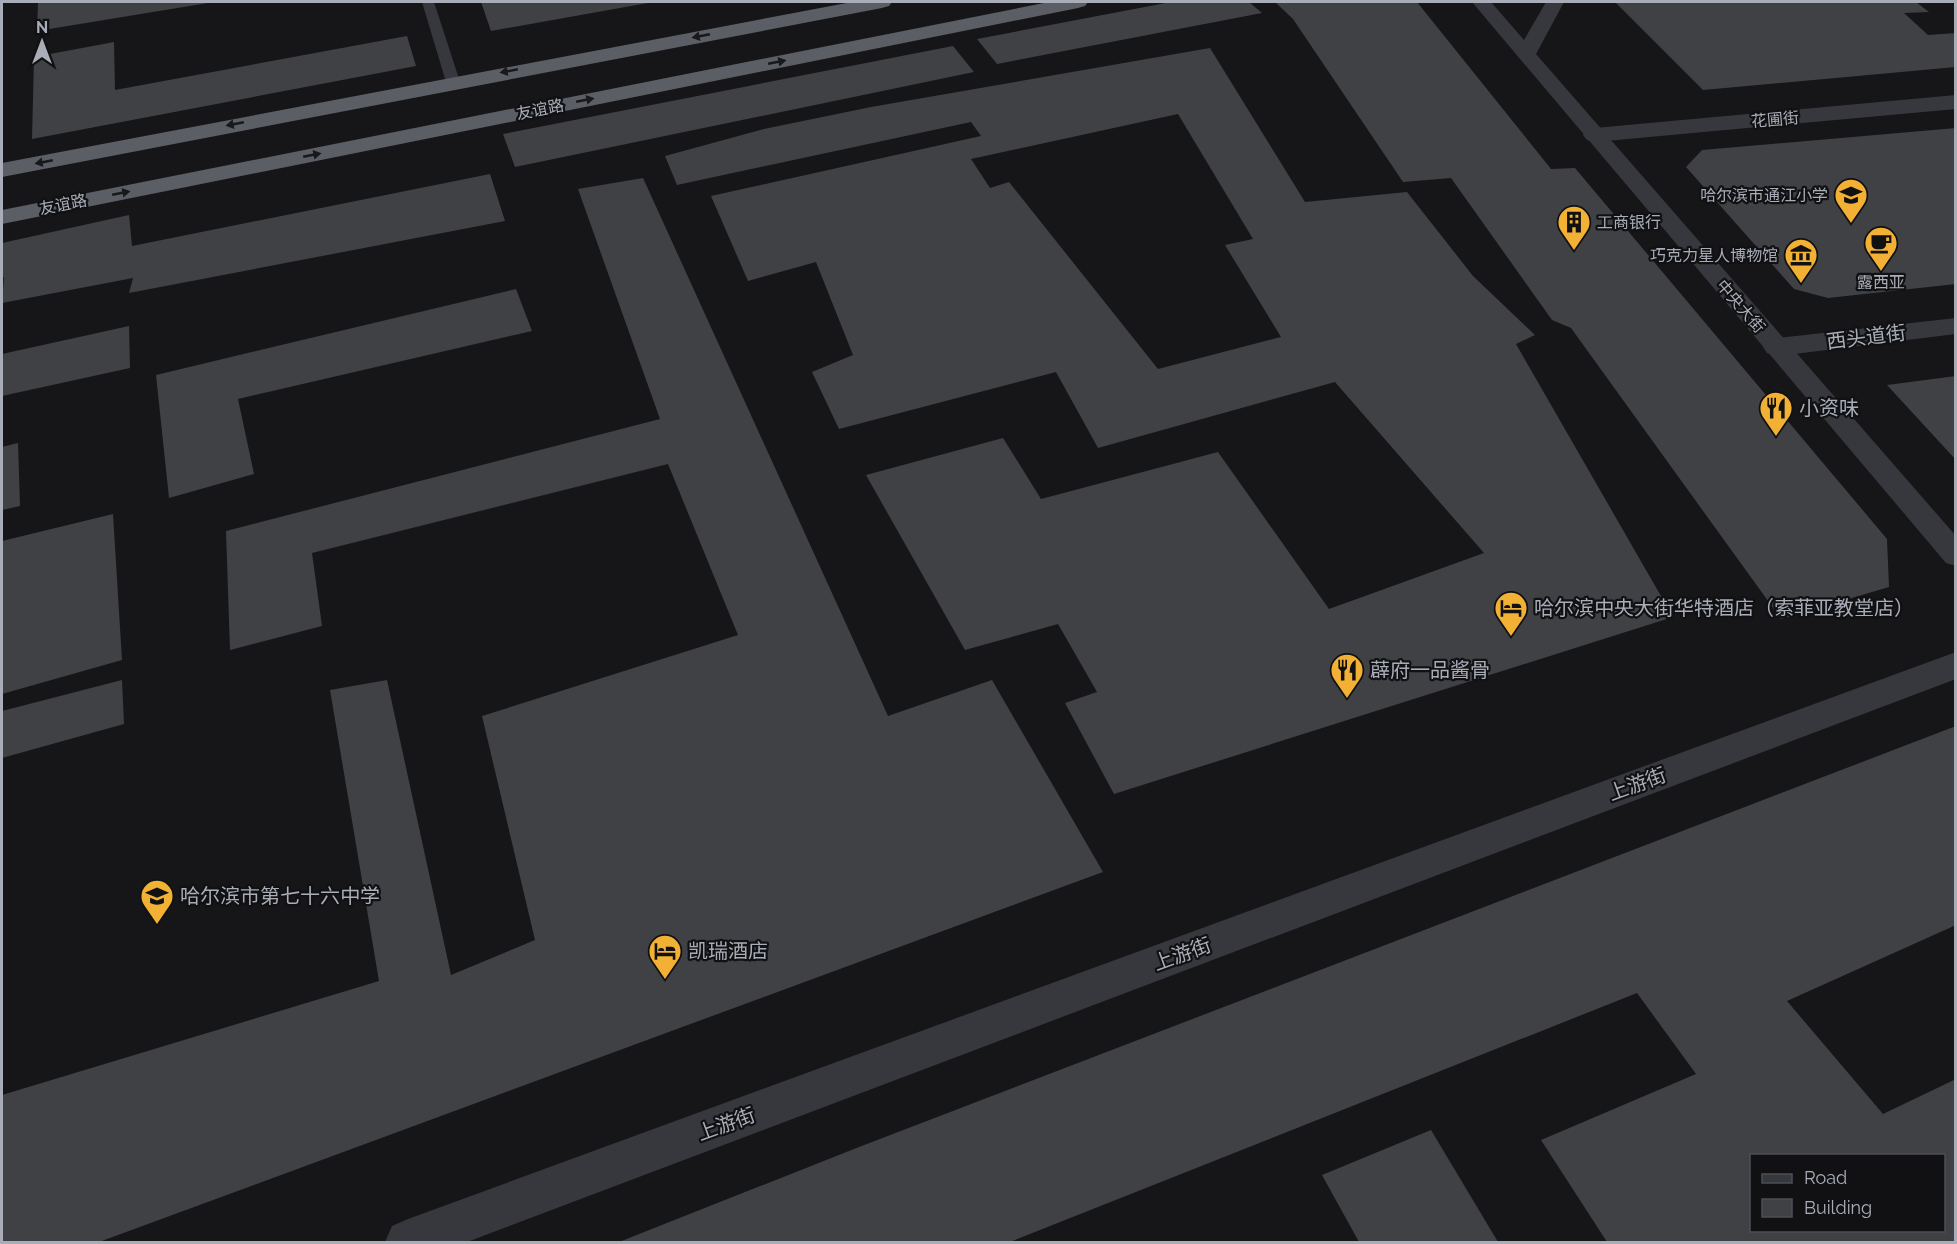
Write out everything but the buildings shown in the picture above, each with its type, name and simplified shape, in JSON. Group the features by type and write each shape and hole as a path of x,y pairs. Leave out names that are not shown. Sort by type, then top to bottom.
{"highway":[{"path":"2,170 453,82 882,2"},
{"name":"友谊路","path":"2,217 1078,2"}],"street":[{"name":"中央大街","path":"1481,2 1956,556"},
{"path":"1526,54 1555,2"},
{"name":"花圃街","path":"1595,135 1956,102"},
{"name":"西头道街","path":"1777,347 1956,326"},
{"name":"上游街","path":"408,1242 1956,665"}],"lane":[{"path":"428,2 453,82"}],"place":[{"name":"哈尔滨市通江小学","path":"1851,224"},
{"name":"工商银行","path":"1574,251"},
{"name":"露西亚","path":"1881,272"},
{"name":"巧克力星人博物馆","path":"1801,284"},
{"name":"小资味","path":"1776,437"},
{"name":"哈尔滨中央大街华特酒店（索菲亚教堂店）","path":"1511,637"},
{"name":"薜府一品酱骨","path":"1347,699"},
{"name":"哈尔滨市第七十六中学","path":"157,925"},
{"name":"凯瑞酒店","path":"665,980"}]}
